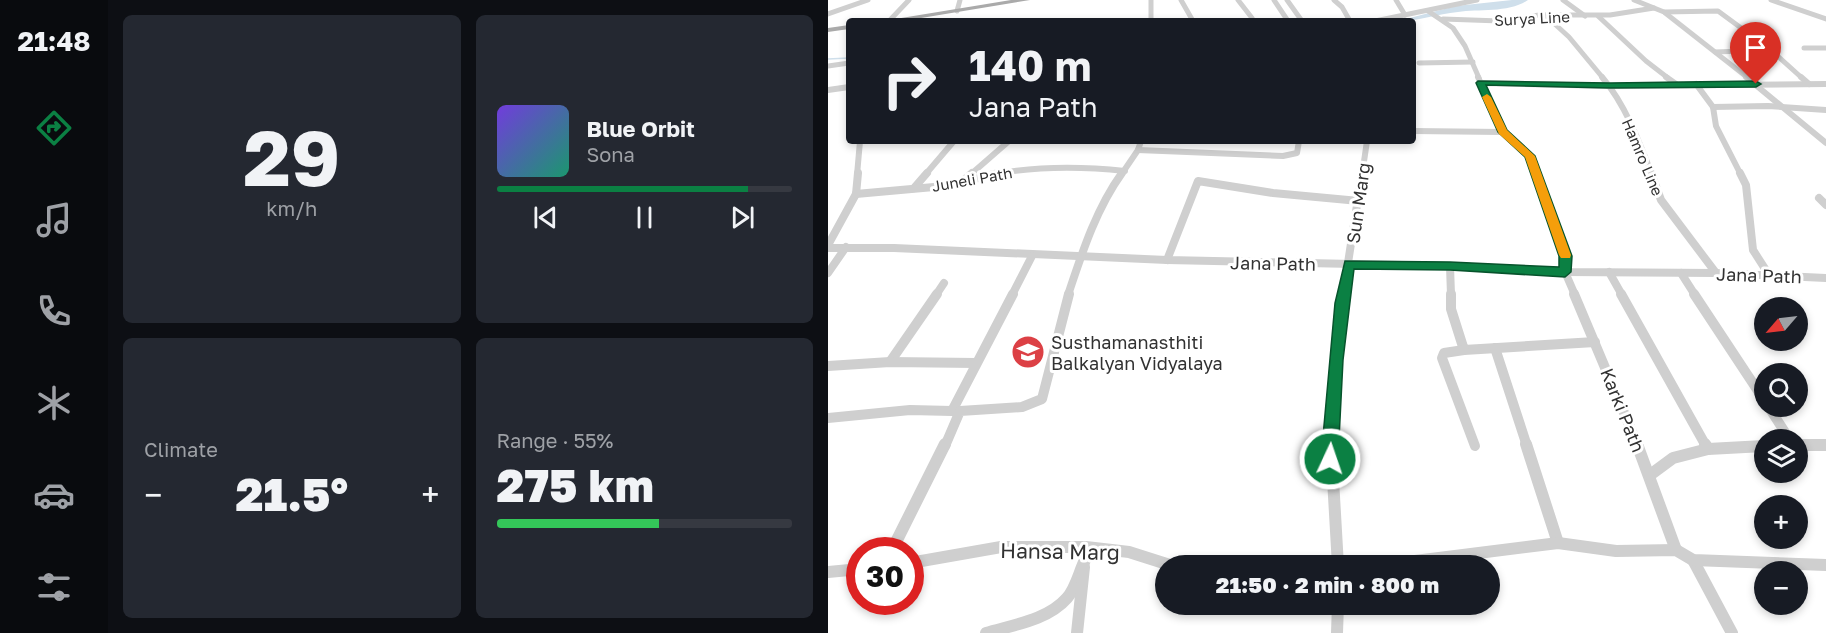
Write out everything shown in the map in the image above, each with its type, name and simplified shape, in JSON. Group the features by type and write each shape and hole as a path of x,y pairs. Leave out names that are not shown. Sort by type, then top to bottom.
{"main road":[{"path":"909,18 1026,0"},
{"path":"828,30 846,27"}],"street":[{"path":"828,14 868,0"},
{"path":"891,18 909,0"},
{"path":"957,11 960,0"},
{"path":"1151,0 1151,18"},
{"path":"1181,0 1191,18"},
{"path":"1238,0 1251,18"},
{"path":"1274,0 1286,18"},
{"path":"1287,0 1300,18"},
{"path":"1334,0 1342,7 1348,18"},
{"path":"1396,0 1405,15"},
{"path":"1390,18 1405,15 1436,15 1477,0"},
{"path":"1563,0 1585,16"},
{"path":"1634,0 1664,12 1756,84 1826,143"},
{"path":"1771,0 1826,19"},
{"name":"Surya Line","path":"1436,15 1500,21 1546,16 1598,16 1656,8"},
{"path":"1664,12 1718,11 1771,50 1809,84"},
{"path":"1416,131 1503,132 1473,62 1453,27 1436,15"},
{"name":"Hamro Line","path":"1546,16 1569,37 1610,86 1638,137 1661,200 1716,273"},
{"path":"1598,16 1646,61 1676,84"},
{"path":"1804,48 1826,48"},
{"path":"1715,52 1771,50"},
{"path":"1419,63 1473,62"},
{"path":"828,66 846,63"},
{"path":"1481,83 1610,86 1826,84"},
{"path":"1696,84 1713,107 1716,126 1746,185 1754,250 1769,275"},
{"path":"828,90 846,87"},
{"path":"1713,107 1826,110"},
{"name":"Karki Path","path":"1503,132 1530,156 1566,256 1565,272 1650,475 1676,550"},
{"path":"828,246 856,194 860,144"},
{"path":"914,188 951,144"},
{"path":"960,183 1006,144"},
{"path":"828,418 910,410 956,411 1022,407 1042,399 1054,342 1082,255 1106,198 1140,144"},
{"path":"1138,150 1283,156 1297,153 1298,144"},
{"name":"Sun Marg","path":"1337,555 1330,459 1335,368 1342,303 1367,144"},
{"name":"Juneli Path","path":"856,194 960,183 991,174 1043,168 1087,167 1125,171"},
{"path":"1167,260 1198,181 1273,193 1359,201"},
{"path":"1819,198 1826,205"},
{"name":"Jana Path","path":"828,246 1032,256 1082,255 1167,260 1450,266 1565,272 1716,273 1826,278"},
{"path":"828,273 846,248"},
{"path":"898,537 934,470 976,363 1032,256"},
{"path":"1450,266 1451,309 1464,350"},
{"path":"1609,272 1708,449"},
{"path":"1681,273 1754,385"},
{"path":"890,362 944,283"},
{"path":"1475,446 1442,358 1444,353 1595,342"},
{"path":"1495,348 1558,543"},
{"path":"828,366 890,362 976,363"},
{"path":"1808,445 1826,445"},
{"path":"1650,475 1673,458 1708,449 1754,447"},
{"path":"1463,555 1558,543 1616,550 1676,550 1693,560 1826,565"},
{"name":"Hansa Marg","path":"924,561 1001,548 1085,553 1129,552 1155,560"},
{"path":"986,633 1043,614 1067,597 1085,553"},
{"path":"1077,633 1085,553"},
{"path":"1693,560 1732,633"},
{"path":"828,572 846,571"},
{"path":"1337,633 1338,615"}],"waterway":[{"path":"1416,18 1456,9 1504,5 1523,0"},
{"path":"828,59 846,58"}],"slow traffic":[{"path":"1487,97 1503,132 1530,156 1565,255"}],"place":[{"name":"Susthamanasthiti Balkalyan Vidyalaya","path":"1028,352"}],"route":[{"path":"1330,459 1334,378 1342,303 1349,264 1565,272 1566,256 1530,156 1503,132 1481,83 1610,86 1756,84"}]}
